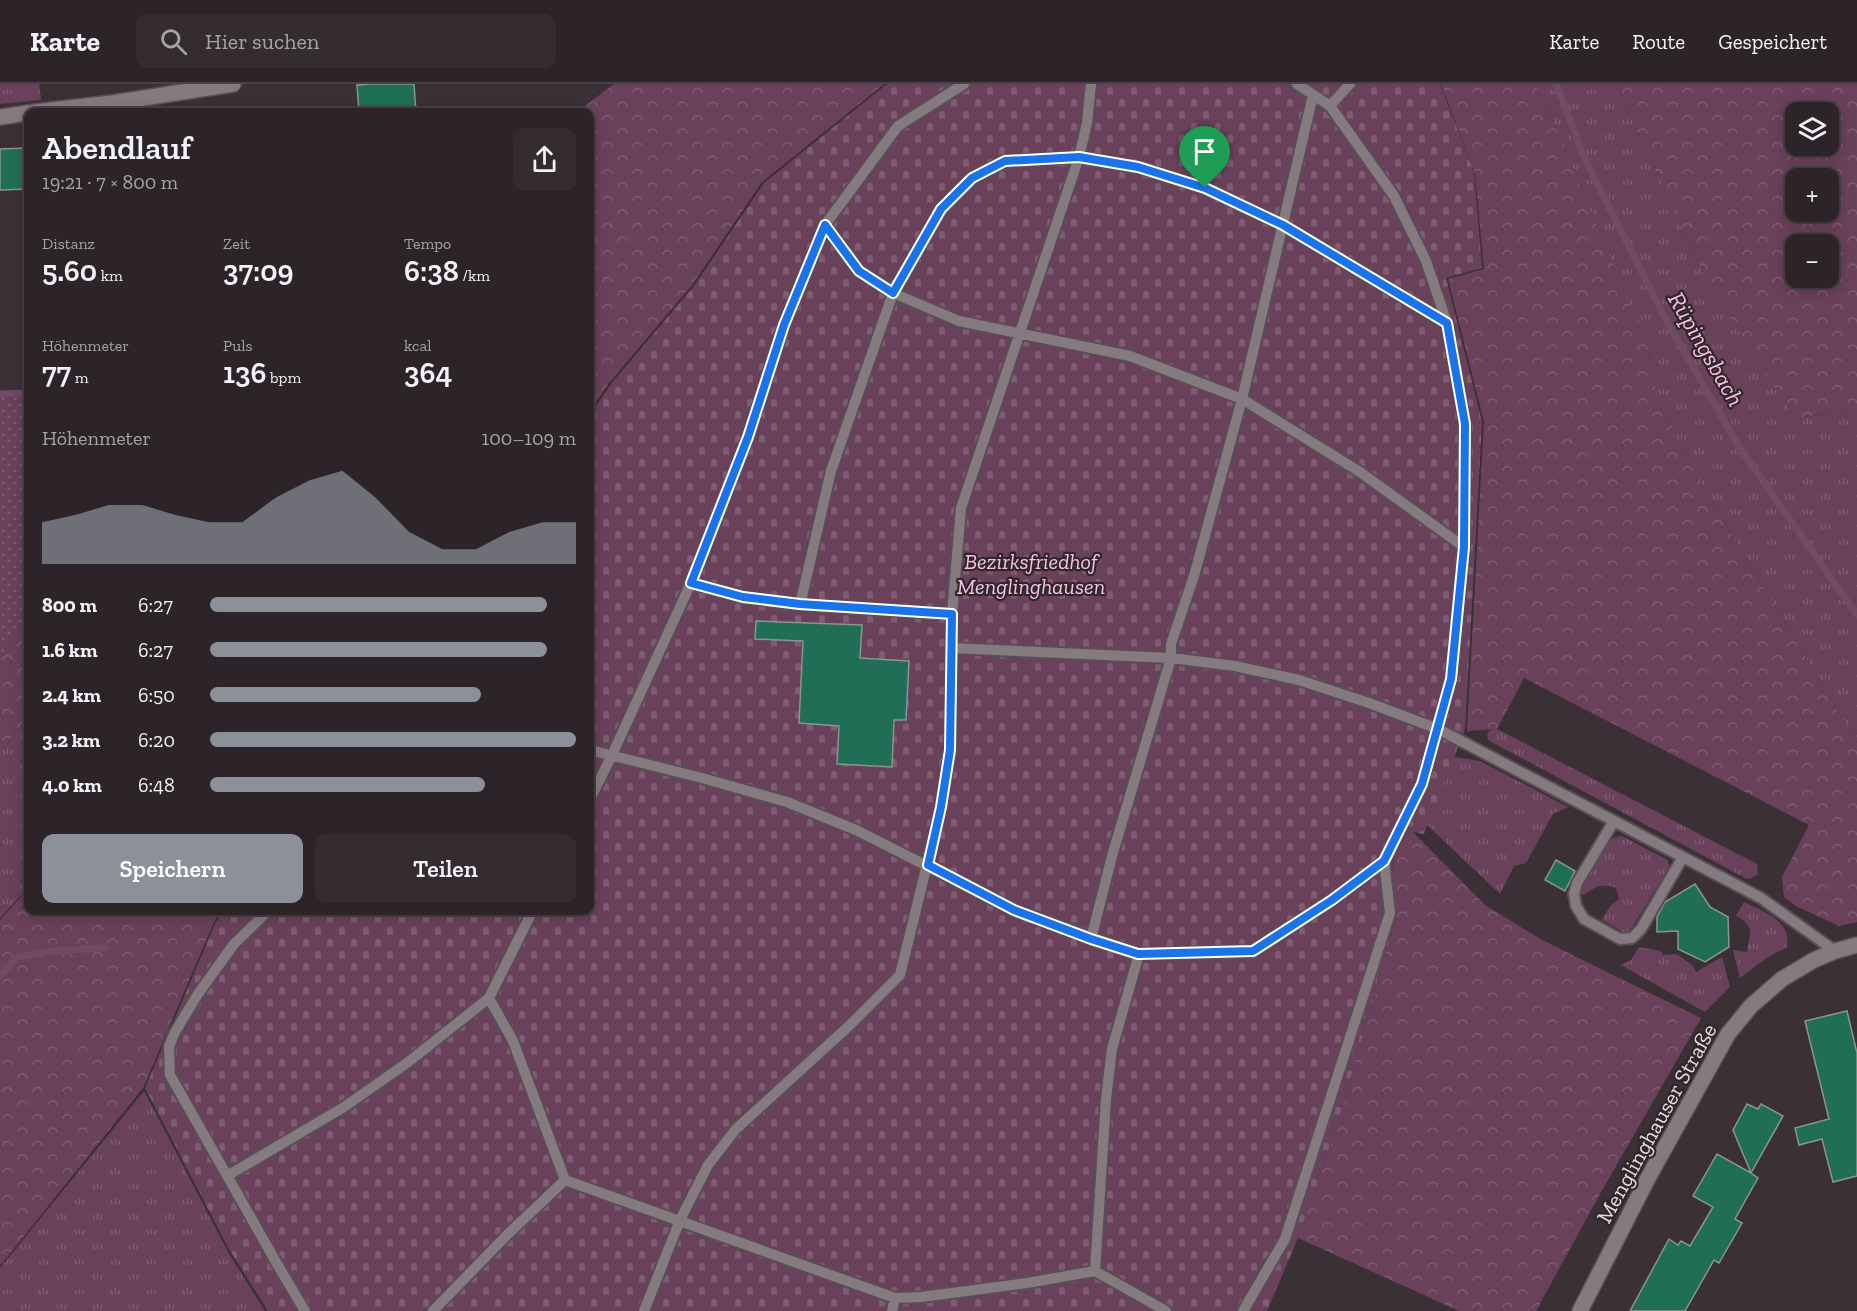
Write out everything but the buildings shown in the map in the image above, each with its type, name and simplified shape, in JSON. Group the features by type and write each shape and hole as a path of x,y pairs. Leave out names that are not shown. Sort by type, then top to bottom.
{"street":[{"path":"69,108 233,84"},
{"path":"0,117 24,114"},
{"name":"Menglinghauser Straße","path":"1580,1311 1648,1178 1728,1034 1751,1006 1782,979 1814,960 1857,945"}],"lane":[{"path":"594,791 691,583 748,437 784,325 825,225 898,126 964,84"},
{"path":"644,1311 680,1220 708,1165 736,1129 850,1025 900,975 941,807 950,750 952,614 961,508 1079,157 1087,123 1091,84"},
{"path":"594,751 787,802 856,830 1014,910 1138,954 1253,951 1332,900 1384,861 1422,784 1451,679 1464,547 1465,424 1447,323 1426,261 1394,196 1330,106 1296,84"},
{"path":"1330,106 1350,84"},
{"path":"1091,939 1112,856 1171,658 1172,644 1194,576 1242,399 1313,94"},
{"path":"800,604 831,471 893,293 941,209 972,178 1005,161 1079,157 1138,167 1205,188 1283,225 1447,323"},
{"path":"825,225 859,271 893,293 959,321 1131,356 1242,399 1360,472 1464,547"},
{"path":"691,583 743,597 800,604 952,614"},
{"path":"952,648 1171,658 1235,666 1299,680 1369,703 1438,729 1761,898 1835,951"},
{"path":"1614,821 1577,883 1574,894 1576,906 1584,919 1620,939 1632,938 1641,929 1683,857"},
{"path":"1243,1311 1285,1239 1390,913 1384,861"},
{"path":"264,915 234,944 181,1022 169,1047 170,1075 305,1311"},
{"path":"227,1176 362,1095 407,1063 489,998 530,915"},
{"path":"1095,1270 1106,1099 1112,1049 1138,954"},
{"path":"489,998 513,1041 565,1180"},
{"path":"565,1180 895,1298 921,1297 1027,1283 1095,1270 1166,1311"},
{"path":"433,1311 519,1223 565,1180"},
{"path":"892,1311 895,1298"}],"green space":[{"path":"0,84 39,84 41,100 0,104"},
{"path":"614,84 884,84 762,182 692,285 609,383 594,405 594,108 582,108"},
{"name":"Bezirksfriedhof Menglinghausen","path":"887,84 1440,84 1474,172 1482,268 1446,278 1482,422 1465,729 1424,834 1412,832 1402,841 1393,857 1392,881 1396,918 1338,1122 1298,1238 1267,1311 268,1311 229,1249 145,1088 220,915 594,915 594,409 611,384 694,286 764,183"},
{"path":"1441,84 1535,84 1562,141 1633,313 1649,336 1650,372 1685,457 1857,743 1857,922 1839,926 1796,906 1784,897 1782,877 1809,825 1524,678 1497,729 1467,731 1484,422 1448,279 1484,269 1475,174"},
{"path":"1535,84 1616,84 1705,277 1804,417 1857,410 1857,743 1685,457 1650,372 1649,336 1633,314 1562,141"},
{"path":"1616,84 1857,84 1857,410 1803,417 1788,409 1705,277"},
{"path":"24,394 24,621 0,657 0,395"},
{"path":"24,621 24,721 0,754 0,657"},
{"path":"24,721 24,892 0,918 0,754"},
{"path":"1497,729 1757,864 1758,874 1750,879 1745,878 1488,740 1487,735 1490,730"},
{"path":"1450,756 1480,761 1568,807 1553,814 1526,863 1514,866 1500,894 1427,825"},
{"path":"1412,831 1485,905 1542,940 1701,1018 1536,1311 1459,1311 1298,1238 1338,1122 1396,918 1392,881 1393,857 1402,841"},
{"path":"1622,836 1668,860 1669,868 1633,926 1629,931 1623,932 1602,920 1610,906 1619,899 1616,888 1602,886 1584,895 1581,894 1581,885 1603,848 1615,837"},
{"path":"24,893 24,915 218,915 143,1088 0,1266 0,920"},
{"path":"1744,902 1775,918 1781,924 1785,930 1787,947 1765,959 1740,978 1733,950 1747,952 1749,927 1736,916"},
{"path":"1639,947 1661,951 1663,955 1677,954 1693,966 1696,972 1722,957 1730,987 1705,1012 1621,965 1631,960"},
{"path":"144,1091 228,1252 265,1311 0,1311 0,1268"}],"waterway":[{"name":"Rüpingsbach","path":"1556,84 1586,162 1666,320 1739,447 1857,615"},
{"path":"0,394 24,393"},
{"path":"0,976 17,957 52,951 105,948"}],"route":[{"path":"1079,157 1138,167 1205,188 1283,225 1447,323 1465,424 1464,547 1451,679 1422,784 1384,861 1332,900 1253,951 1138,954 1014,910 928,865 941,807 950,750 952,614 800,604 743,597 691,583 748,437 784,325 825,225 859,271 893,293 941,209 972,178 1005,161 1079,157"}]}
